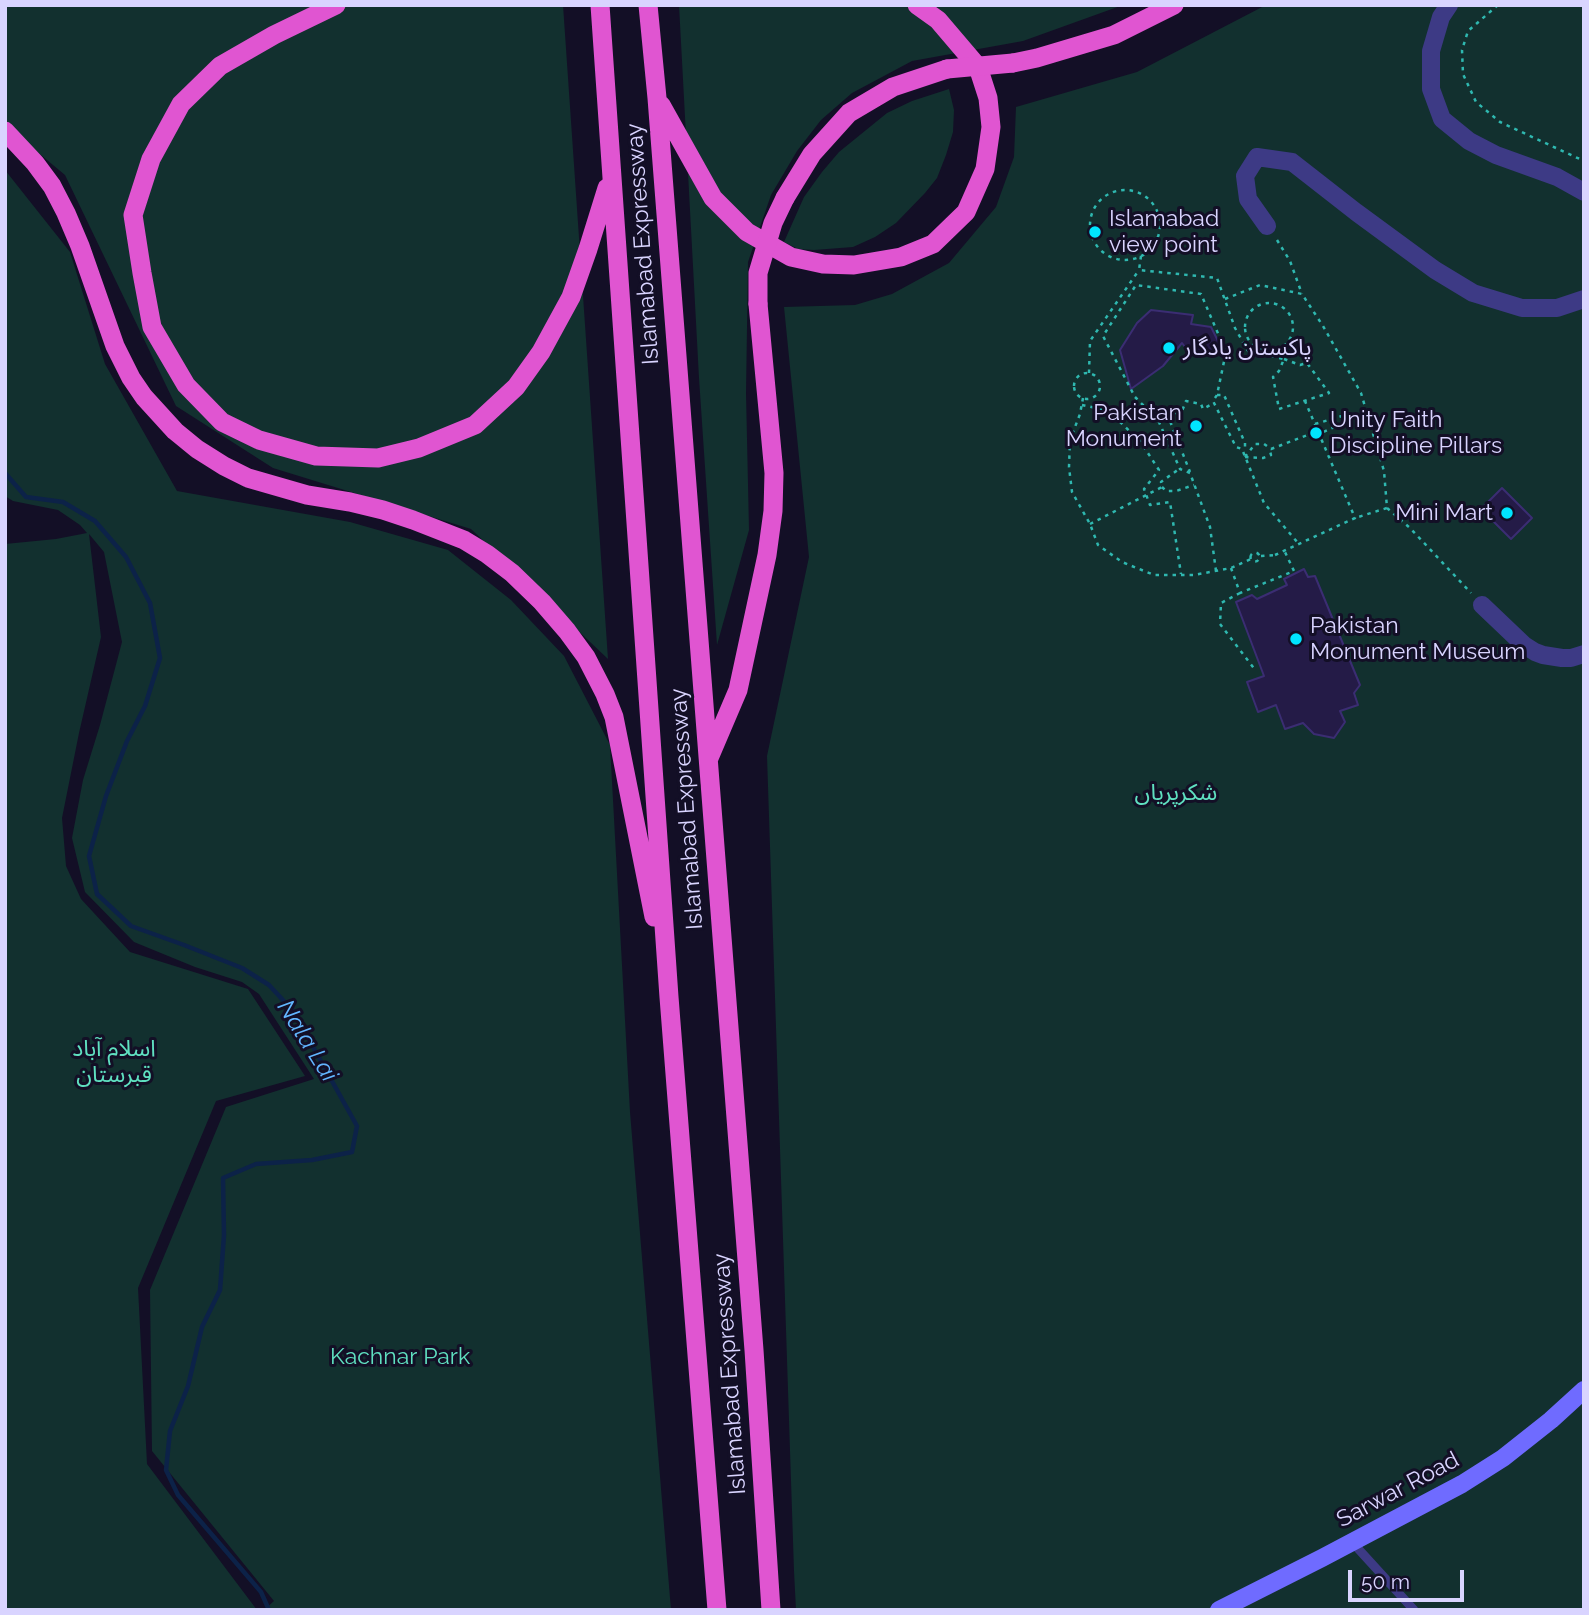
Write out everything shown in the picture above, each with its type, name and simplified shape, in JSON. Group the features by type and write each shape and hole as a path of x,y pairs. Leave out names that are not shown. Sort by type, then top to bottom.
{"highway":[{"path":"336,5 274,35 220,66 181,104 151,159 133,215 152,327 186,385 222,422 259,440 316,456 378,458 419,448 475,425 516,387 541,352 571,297 611,177"},
{"name":"Islamabad Expressway","path":"600,5 670,997 717,1610"},
{"name":"Islamabad Expressway","path":"648,5 754,1350 771,1610"},
{"path":"657,98 713,198 747,232 792,257 823,264 854,265 901,257 933,244 966,212 985,169 991,127 988,98 978,67 938,20 917,5"},
{"path":"707,763 738,690 767,555 773,510 774,473 758,304 758,273 773,223 785,198 813,154 849,113 893,87 947,69 1037,58 1114,35 1174,5"},
{"path":"5,131 52,186 80,246 115,346 131,378 144,397 175,431 197,449 248,478 307,495 383,510 464,540 512,573 567,631 586,657 614,717 670,997"}],"main road":[{"name":"Sarwar Road","path":"1219,1610 1462,1484 1503,1458 1584,1390"}],"street":[{"path":"1449,5 1441,17 1432,51 1431,89 1442,119 1469,141 1496,155 1557,177 1584,192"},
{"path":"1267,226 1248,199 1246,188 1245,176 1257,157 1292,162 1416,255 1473,293 1522,308 1557,308 1584,299"},
{"path":"1482,605 1535,652 1562,658 1584,654"}],"lane":[{"path":"1352,1542 1414,1610"}],"path":[{"path":"1498,5 1468,31 1462,51 1463,74 1476,102 1500,122 1584,161"},
{"path":"1089,373 1090,341 1139,270 1141,256 1154,245 1160,223 1151,202 1142,195 1132,191 1109,194 1100,200 1093,210 1090,233 1095,244 1112,258 1123,260 1141,256"},
{"path":"1267,226 1290,261 1302,294 1361,393 1384,471 1387,508 1410,528 1482,605"},
{"path":"1139,270 1217,278 1235,328 1248,351 1284,359 1300,365 1307,363 1329,393 1279,409 1273,377 1284,359 1280,349"},
{"path":"1190,473 1180,469 1158,420 1135,397 1102,336 1136,285 1201,294 1226,352 1217,395 1213,401 1236,447 1242,449"},
{"path":"1224,299 1260,285 1302,294"},
{"path":"1272,303 1280,305 1292,317 1293,333 1290,341 1280,349 1268,352 1248,340 1245,325 1251,311 1257,306 1272,303"},
{"path":"1089,373 1097,377 1100,389 1091,398 1083,398 1076,393 1074,385 1081,374 1089,373"},
{"path":"1217,395 1224,395 1245,443 1245,448 1242,449"},
{"path":"1083,398 1070,440 1069,467 1072,492 1098,545 1122,562 1154,575 1194,575 1231,568 1251,559 1256,561 1259,556"},
{"path":"1158,420 1182,411 1186,401 1201,404 1203,409 1214,403"},
{"path":"1305,401 1355,518"},
{"path":"1082,405 1105,410 1140,441 1159,470 1144,489 1150,505 1170,502 1181,575"},
{"path":"1245,457 1255,444 1264,444 1271,449 1345,422 1348,416 1342,415 1315,424"},
{"path":"1168,418 1210,527 1216,571"},
{"path":"1168,443 1178,440"},
{"path":"1242,449 1264,503 1298,543"},
{"path":"1245,457 1263,458 1271,455 1270,451"},
{"path":"1180,469 1161,482 1162,487 1166,491 1176,491 1194,485"},
{"path":"1090,524 1162,487"},
{"path":"1251,559 1252,553 1256,552 1259,556 1275,555 1355,518 1387,508"},
{"path":"1256,671 1220,624 1220,603 1294,571 1284,550"},
{"path":"1231,568 1240,593"}],"green space":[{"path":"5,5 563,5 608,659 471,529 273,468 176,406 65,175 5,125"},
{"path":"679,5 1123,5 1023,41 912,61 852,93 821,120 797,151 771,195 748,262 746,393 749,530 717,645 699,378"},
{"name":"شکرپریاں","path":"1266,5 1584,5 1584,1610 796,1610 767,756 809,557 784,307 855,305 892,294 949,263 996,207 1014,157 1016,107 1137,72"},
{"path":"949,89 954,110 953,132 937,178 896,223 853,247 798,249 784,242 804,197 839,152 887,113 912,101"},
{"name":"Kachnar Park","path":"5,170 70,252 105,364 177,491 350,522 448,550 511,600 564,656 610,745 630,1112 671,1610 264,1610 274,1601 152,1451 150,1290 226,1107 314,1079 259,994 242,982 195,967 134,942 85,892 72,838 83,780 122,642 104,552 89,534 101,637 62,818 66,866 81,899 130,952 248,989 305,1076 216,1101 138,1288 147,1464 257,1610 5,1610 5,544 87,533 58,510 13,501 5,496"}],"building":[{"path":"1151,310 1193,315 1191,324 1211,327 1225,355 1188,351 1182,343 1163,366 1131,389 1120,350 1137,323"},
{"name":"Mini Mart","path":"1502,488 1532,518 1511,539 1481,509"},
{"name":"Pakistan Monument Museum","path":"1304,569 1308,577 1315,576 1360,685 1354,693 1358,705 1340,711 1345,722 1334,738 1314,734 1303,723 1285,729 1276,705 1258,712 1247,682 1264,676 1236,602 1252,595 1257,599 1287,585 1284,579"}],"waterway":[{"name":"Nala Lai","path":"5,473 26,497 63,502 95,521 126,557 150,603 160,658 145,706 127,741 106,796 89,856 97,894 131,926 242,968 269,985 293,1011 357,1126 352,1152 312,1160 256,1164 223,1178 224,1235 220,1290 202,1327 188,1386 170,1431 166,1470 178,1495 261,1592 269,1610"}],"place":[{"name":"Islamabad view point","path":"1095,232"},
{"name":"پاکستان یادگار","path":"1169,348"},
{"name":"Pakistan Monument","path":"1196,426"},
{"name":"Unity Faith Discipline Pillars","path":"1316,433"},
{"name":"Mini Mart","path":"1507,513"},
{"name":"Pakistan Monument Museum","path":"1296,639"}],"park label":[{"name":"اسلام آباد قبرستان","path":"114,1062"}]}
